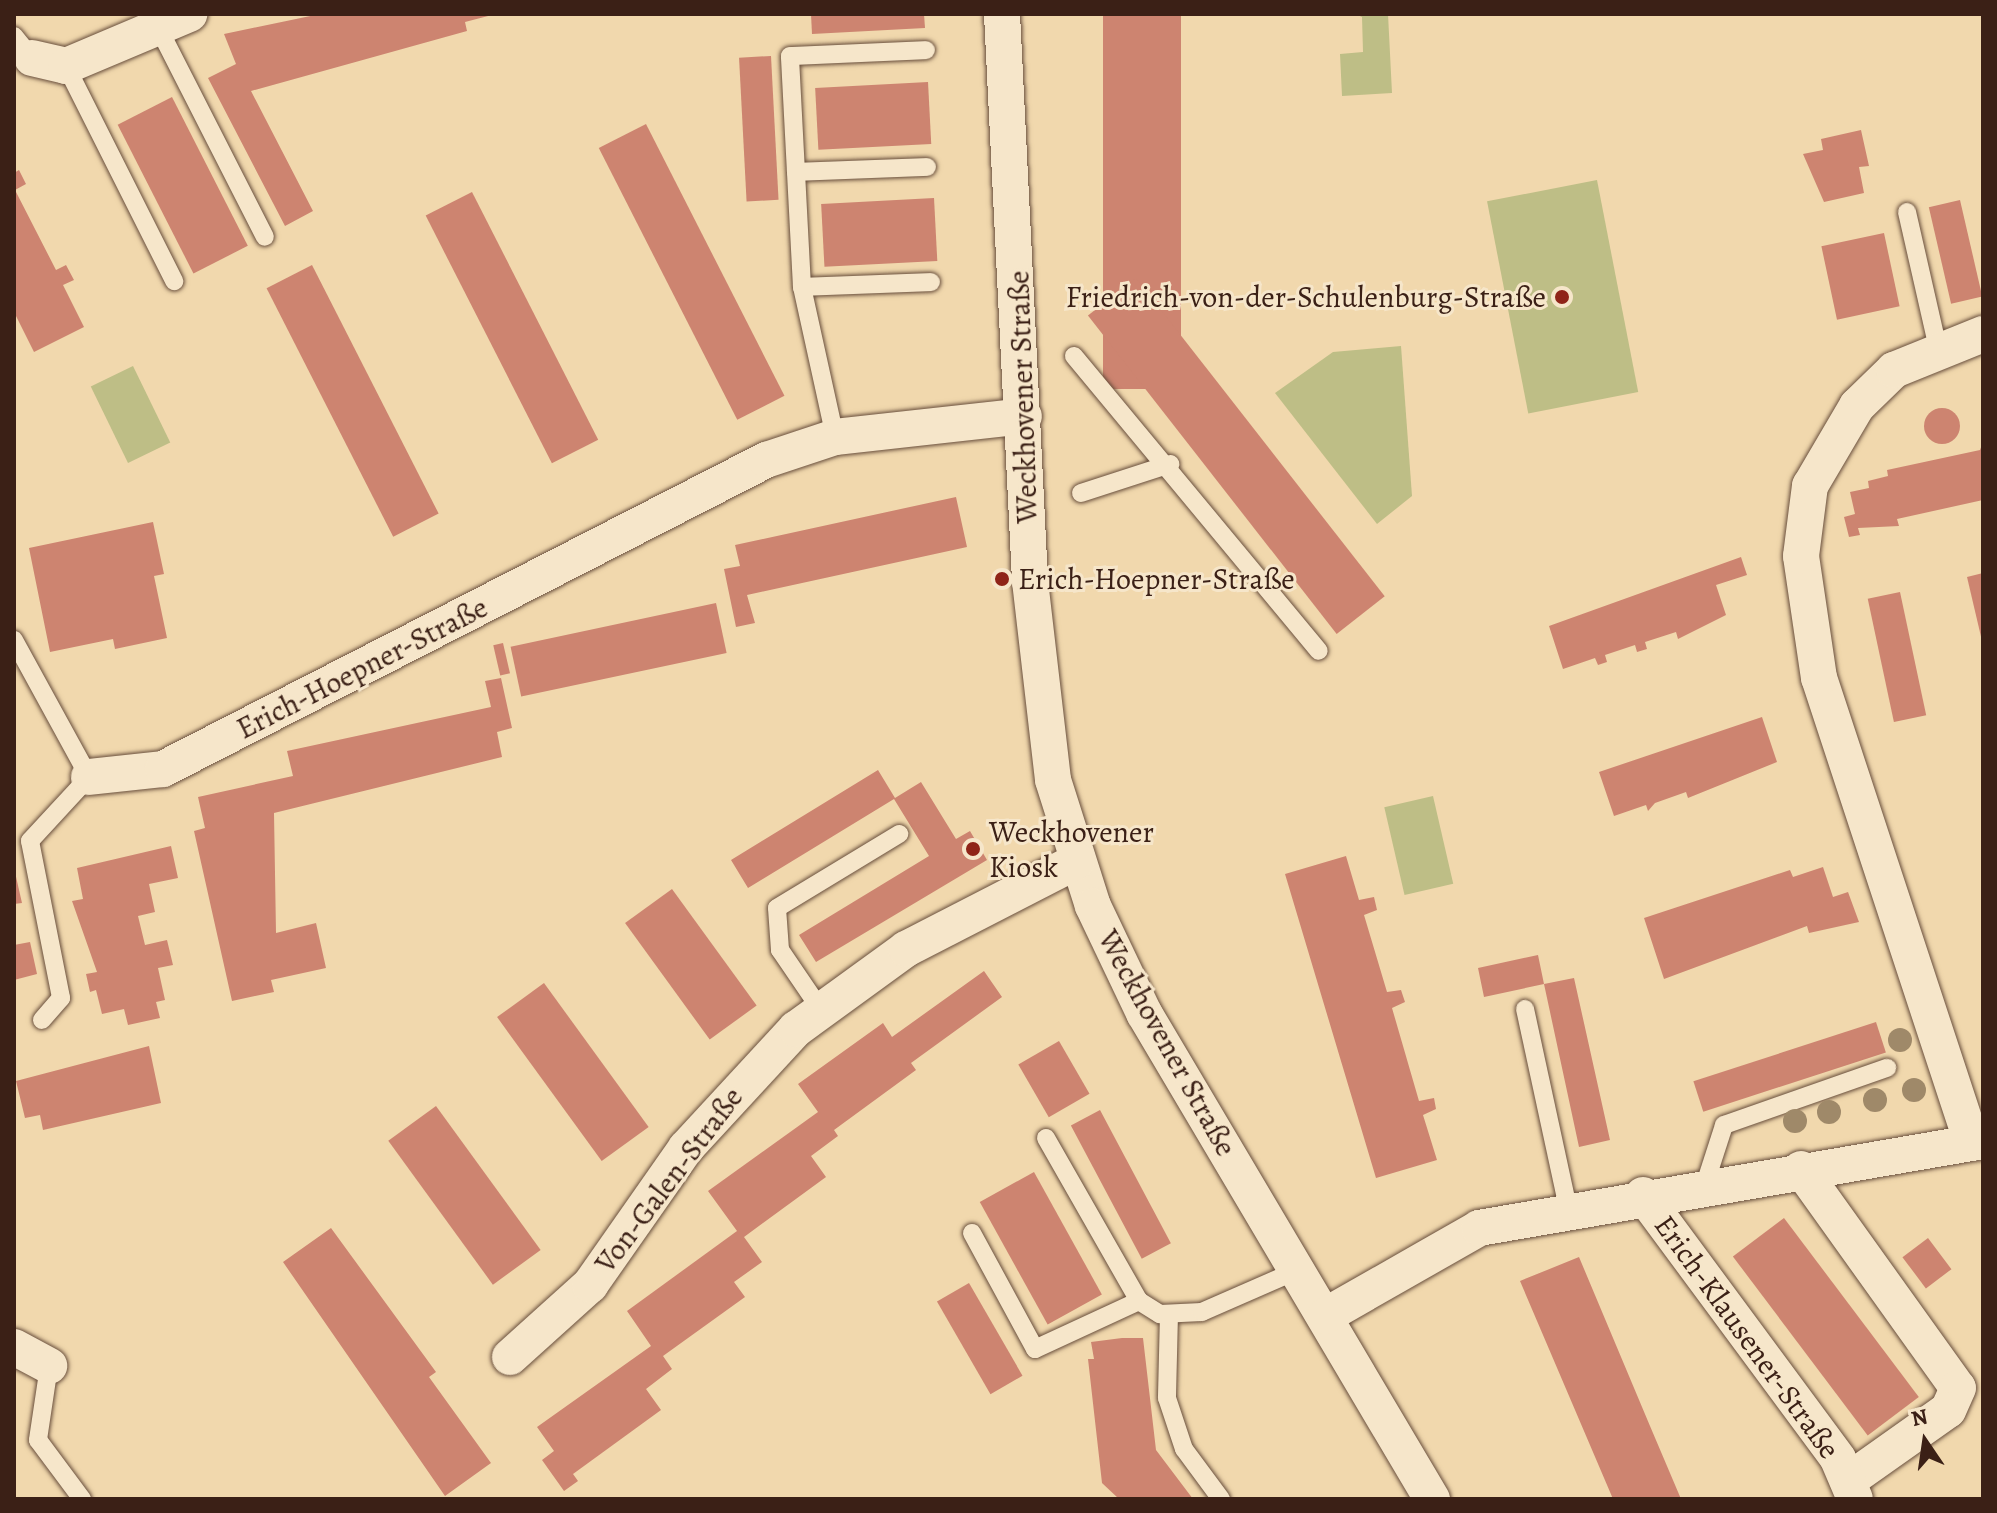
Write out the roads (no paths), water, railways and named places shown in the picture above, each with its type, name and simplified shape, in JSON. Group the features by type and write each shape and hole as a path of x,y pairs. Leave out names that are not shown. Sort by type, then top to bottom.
{"street":[{"name":"Weckhovener Straße","path":"1002,14 1037,680 1077,861 1144,1013 1432,1499"},
{"path":"37,53 174,21"},
{"path":"1325,1316 1479,1228 1568,1208 1705,1184 1978,1142 1819,678 1802,592 1804,519 1829,450 1875,387 1938,349 1983,334"},
{"name":"Erich-Hoepner-Straße","path":"89,777 163,769 766,460 835,437 1024,416"},
{"name":"Von-Galen-Straße","path":"510,1357 590,1285 734,1090 821,1010 949,923 1077,861"},
{"name":"Erich-Klausener-Straße","path":"1643,1195 1852,1490 1948,1410 1957,1381 1801,1169"},
{"path":"14,1347 49,1366"}],"lane":[{"path":"174,21 265,237"},
{"path":"835,437 802,287 790,56 926,50"},
{"path":"37,53 174,281"},
{"path":"796,172 927,167"},
{"path":"1907,212 1938,349"},
{"path":"802,287 931,282"},
{"path":"1074,356 1170,464 1319,651"},
{"path":"1081,493 1170,464"},
{"path":"14,640 89,777 30,841 61,998 42,1020"},
{"path":"821,1010 780,950 777,908 899,834"},
{"path":"1525,1009 1568,1208"},
{"path":"1705,1184 1724,1125 1887,1068"},
{"path":"1046,1138 1139,1301 1169,1314 1202,1312 1298,1270"},
{"path":"972,1233 1035,1349 1139,1301"},
{"path":"1169,1314 1167,1398 1184,1449 1221,1499"},
{"path":"49,1366 38,1440 82,1499"}],"place":[{"name":"Friedrich-von-der-Schulenburg-Straße","path":"1562,297"},
{"name":"Erich-Hoepner-Straße","path":"1002,579"},
{"name":"Weckhovener Kiosk","path":"973,849"}]}
